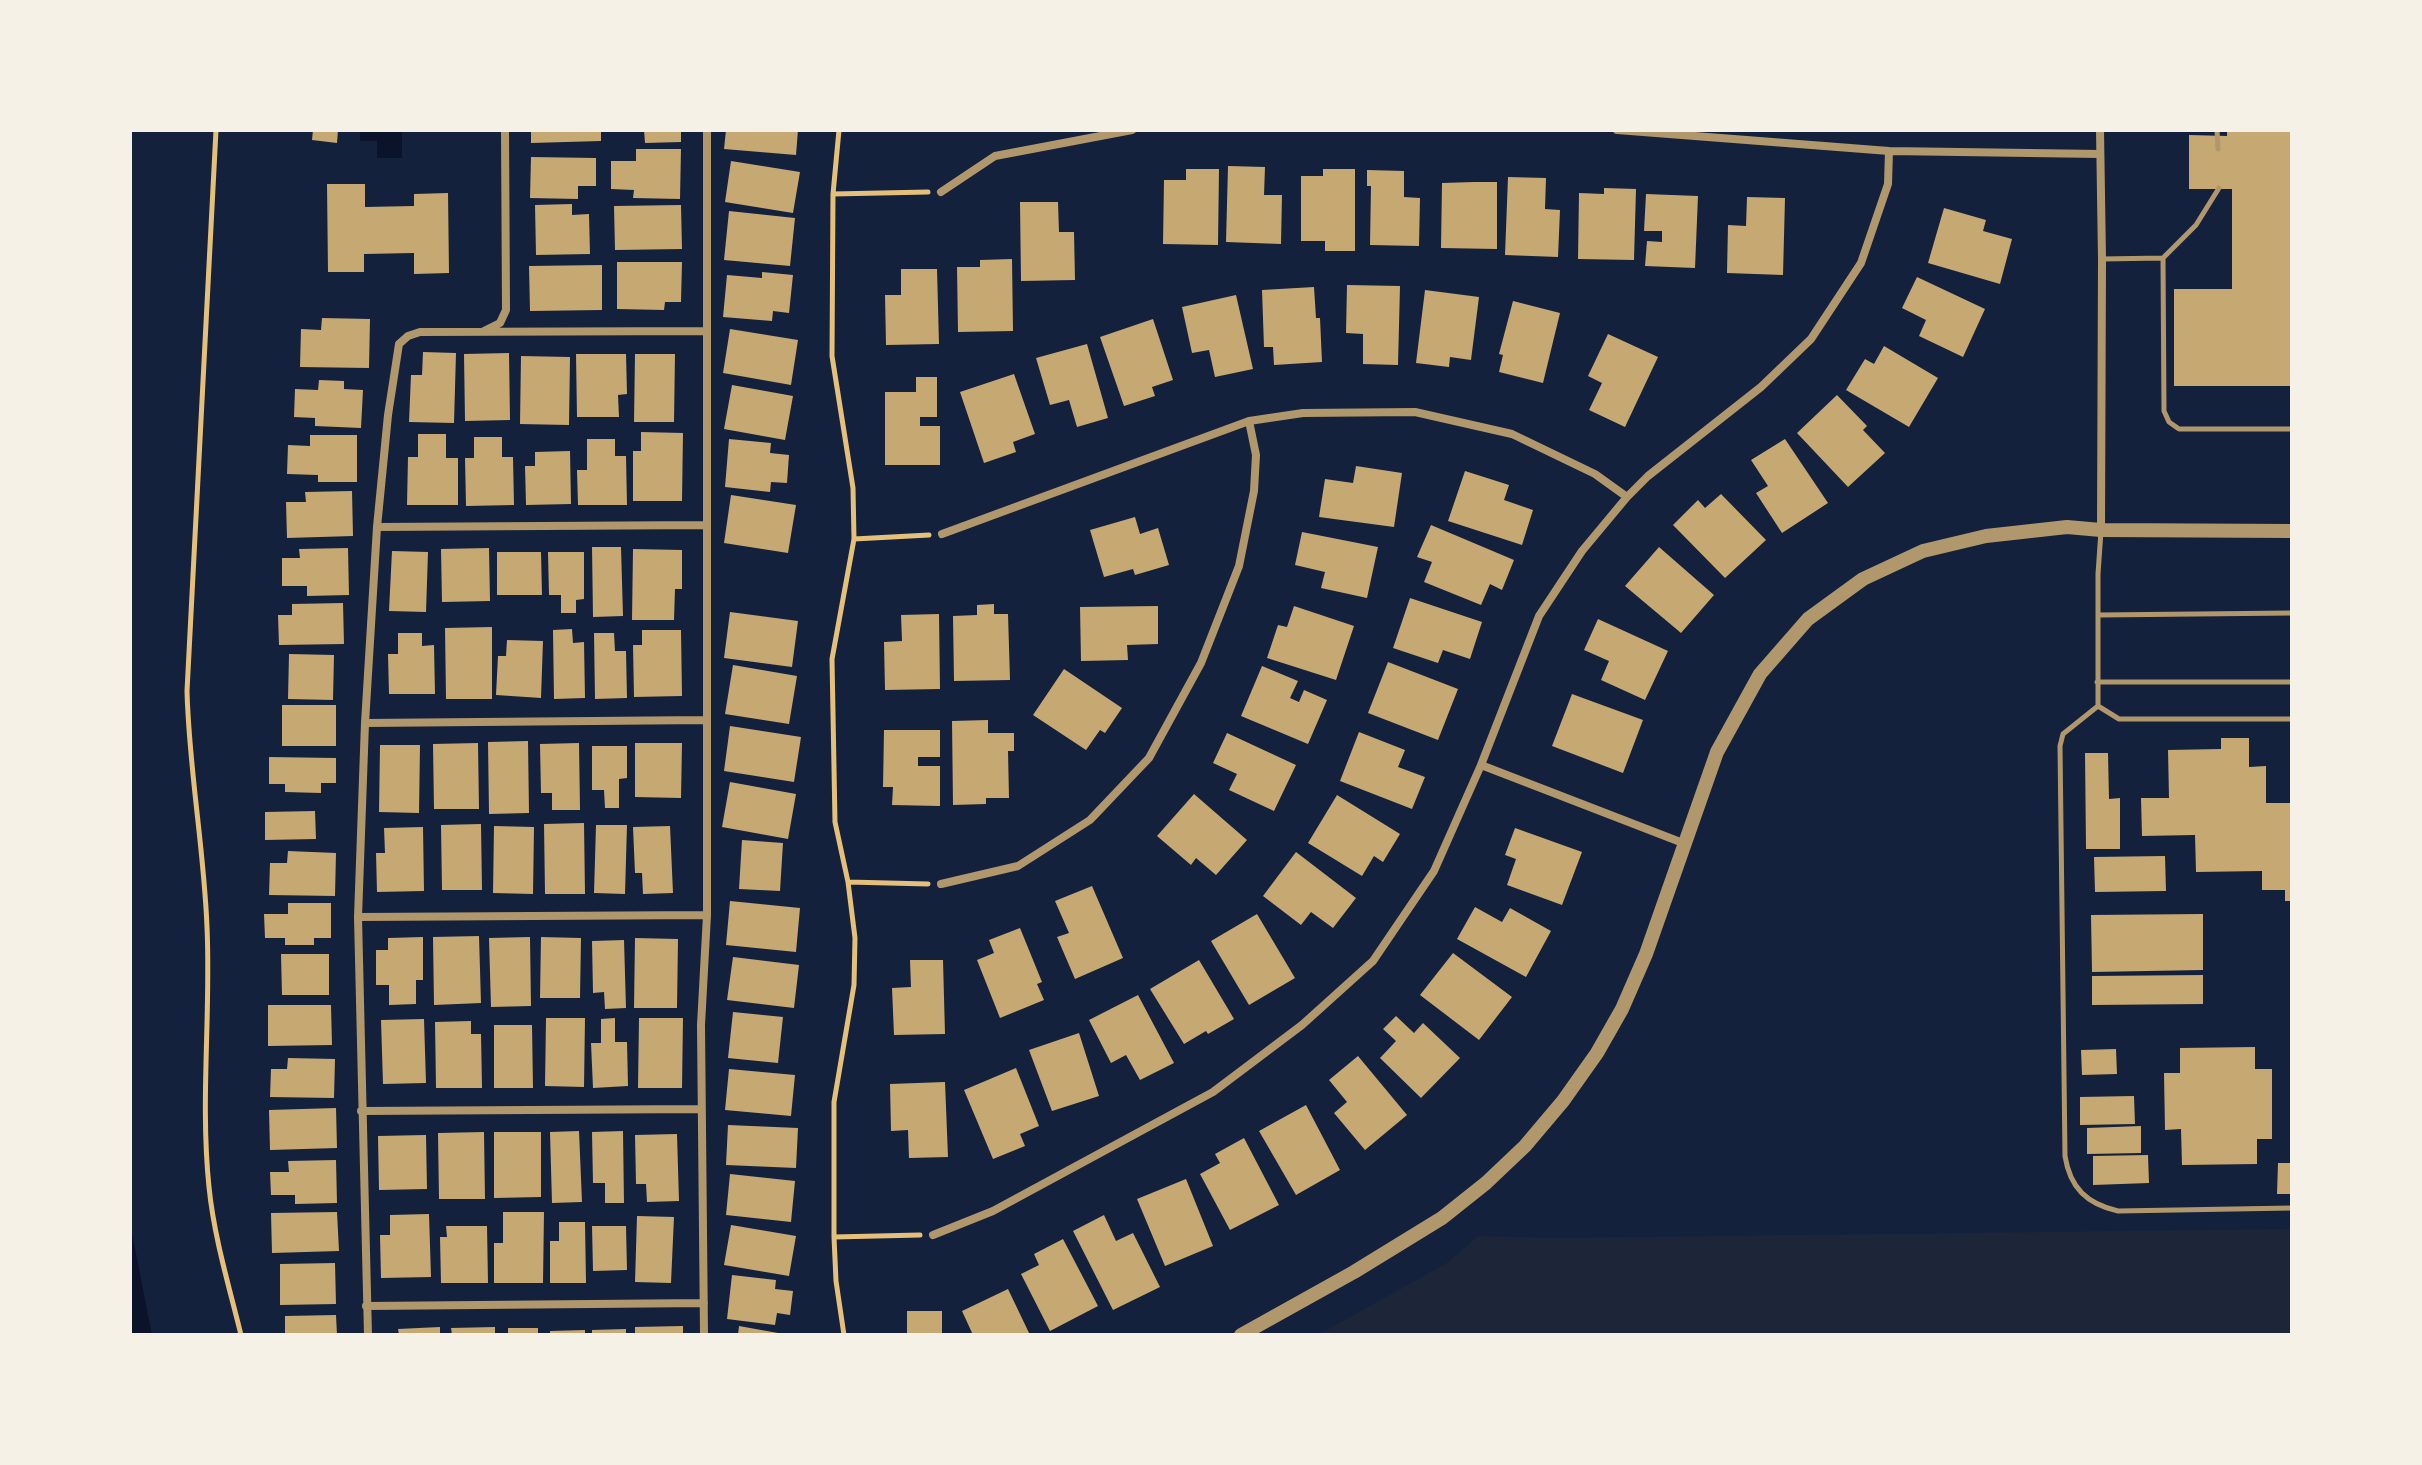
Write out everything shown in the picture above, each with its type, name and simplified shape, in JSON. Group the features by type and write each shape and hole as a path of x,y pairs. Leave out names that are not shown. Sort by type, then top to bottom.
{"street":[{"path":"480,333 500,323 506,310 505,130"},
{"path":"704,1335 701,1025 707,915 707,130"},
{"path":"941,192 995,156 1132,130"},
{"path":"1617,130 1889,151 2100,154"},
{"path":"2100,130 2101,530"},
{"path":"933,1235 993,1211 1213,1092 1302,1025 1373,961 1434,871 1481,765 1539,616 1582,551 1627,497 1648,476 1761,387 1811,339 1861,263 1888,184 1889,151"},
{"path":"368,1335 358,917 365,723 377,527 388,415 399,344 408,336 420,332 706,331"},
{"path":"942,534 1249,421 1303,413 1415,412 1512,434 1595,474 1627,497"},
{"path":"941,884 1018,866 1090,820 1149,758 1201,663 1239,566 1254,491 1256,455 1249,421"},
{"path":"377,527 707,525"},
{"path":"1241,1335 1442,1218 1525,1146 1572,1089 1622,1009 1646,954 1717,752 1760,674 1808,619 1863,579 1923,551 1986,536 2067,527 2292,531"},
{"path":"365,723 706,720"},
{"path":"1481,765 1683,843"},
{"path":"358,917 707,915"},
{"path":"361,1111 701,1109"},
{"path":"366,1306 704,1303"}],"lane":[{"path":"2217,130 2218,149"},
{"path":"2102,259 2163,258 2196,225 2219,188"},
{"path":"2163,258 2164,411 2169,422 2179,429 2292,429"},
{"path":"2098,706 2101,530"},
{"path":"2099,615 2292,613"},
{"path":"2097,682 2292,682"},
{"path":"2098,706 2119,719 2292,719"},
{"path":"2098,706 2063,734 2060,746 2065,1156 2068,1172 2083,1196 2101,1207 2118,1211 2292,1208"}],"path":[{"path":"216,130 188,717 207,929 209,1188 216,1232 241,1335"},
{"path":"839,130 833,194 832,356 853,488 854,539 832,659 835,822 848,882 855,938 854,985 834,1102 834,1237 836,1281 844,1335"},
{"path":"833,194 941,192"},
{"path":"854,539 942,534"},
{"path":"848,882 941,884"},
{"path":"834,1237 933,1235"}],"shaded area":[{"path":"360,130 402,130 402,158 377,158 377,141 360,141"},
{"path":"130,1223 152,1335 130,1335"},
{"path":"2292,1229 2292,1335 1318,1335 1447,1263 1478,1236 1555,1238"}],"building":[{"path":"313,130 338,130 337,143 312,140"},
{"path":"531,130 601,130 601,141 531,143"},
{"path":"644,130 681,130 681,142 645,143"},
{"path":"726,130 798,130 796,155 724,149"},
{"path":"2227,130 2292,130 2292,386 2174,386 2174,289 2232,289 2232,189 2189,189 2189,135 2227,136"},
{"path":"636,149 681,149 680,199 633,198 634,190 611,189 611,161 636,161"},
{"path":"531,157 596,158 596,186 578,186 578,199 530,198"},
{"path":"731,161 800,172 793,213 725,202"},
{"path":"1228,166 1265,167 1264,195 1282,195 1281,244 1226,242"},
{"path":"1186,169 1219,169 1218,245 1163,244 1164,180 1186,180"},
{"path":"1323,169 1355,169 1355,251 1325,251 1325,241 1301,241 1301,176 1323,176"},
{"path":"1367,170 1404,171 1404,197 1420,198 1419,246 1370,245 1371,186 1367,186"},
{"path":"1508,177 1546,178 1545,209 1560,210 1558,257 1505,255"},
{"path":"1497,182 1497,249 1441,248 1442,183"},
{"path":"327,184 365,184 365,207 414,206 414,194 448,193 449,273 414,274 414,253 364,254 364,272 328,272"},
{"path":"1604,188 1636,189 1634,260 1578,259 1579,193 1604,194"},
{"path":"1646,194 1698,196 1695,268 1645,266 1647,241 1662,242 1662,231 1644,231"},
{"path":"1747,197 1785,198 1783,275 1727,273 1728,225 1746,226"},
{"path":"1020,202 1058,202 1059,232 1074,232 1075,280 1021,281"},
{"path":"572,204 572,215 589,214 590,254 536,255 535,205"},
{"path":"681,205 682,249 615,250 614,206"},
{"path":"1944,208 1986,220 1983,231 2012,239 2000,284 1928,263"},
{"path":"729,211 795,218 790,266 724,260"},
{"path":"1012,259 1013,331 958,332 957,267 980,267 980,260"},
{"path":"617,262 682,262 681,302 665,302 664,310 617,309"},
{"path":"602,265 602,310 530,311 529,266"},
{"path":"901,269 937,269 939,344 886,345 885,295 901,295"},
{"path":"762,272 793,275 789,313 773,311 772,321 723,317 727,275 762,278"},
{"path":"1917,277 1985,309 1963,357 1919,336 1926,320 1902,308"},
{"path":"1347,285 1400,286 1398,365 1363,364 1363,334 1346,333"},
{"path":"1314,287 1316,318 1320,318 1322,362 1274,365 1273,347 1264,347 1262,290"},
{"path":"1425,290 1479,297 1471,360 1450,357 1449,367 1416,363"},
{"path":"1236,295 1253,369 1215,377 1209,350 1192,353 1182,307"},
{"path":"1513,301 1560,313 1543,383 1499,372 1503,355 1499,354"},
{"path":"322,318 370,319 369,368 300,367 301,329 321,330"},
{"path":"1153,319 1173,380 1152,387 1155,396 1124,406 1100,337"},
{"path":"730,329 798,340 791,385 723,373"},
{"path":"1608,334 1658,357 1625,427 1589,410 1602,383 1588,376"},
{"path":"1087,344 1108,418 1077,427 1069,400 1050,405 1036,358"},
{"path":"1884,346 1938,378 1909,427 1846,390 1865,359 1874,364"},
{"path":"423,352 456,353 454,423 409,422 411,375 422,375"},
{"path":"509,353 510,420 465,421 464,354"},
{"path":"576,354 626,354 627,394 618,395 619,417 577,417"},
{"path":"635,354 675,354 674,422 634,422"},
{"path":"521,356 570,357 569,425 520,424"},
{"path":"1014,374 1035,434 1013,442 1016,452 984,463 960,392"},
{"path":"916,377 937,377 937,417 920,417 920,426 940,426 940,465 885,465 885,392 916,392"},
{"path":"319,380 344,381 344,389 363,390 361,428 315,426 315,418 294,417 295,389 318,390"},
{"path":"732,385 793,396 785,440 724,429"},
{"path":"1837,395 1867,426 1863,430 1885,453 1848,487 1797,433"},
{"path":"641,432 683,433 682,501 633,501 633,451 641,451"},
{"path":"418,434 446,434 446,458 458,458 458,505 407,505 408,457 418,457"},
{"path":"310,435 357,435 357,482 318,482 318,475 287,474 288,445 310,446"},
{"path":"474,437 502,437 502,457 513,457 514,505 466,506 465,458 474,458"},
{"path":"587,439 615,439 615,456 626,456 627,505 578,505 577,470 587,470"},
{"path":"729,439 771,443 770,453 789,455 787,483 771,482 770,492 725,487"},
{"path":"1785,439 1828,503 1782,533 1756,493 1768,486 1751,460"},
{"path":"570,451 571,504 526,505 525,466 535,466 535,452"},
{"path":"1356,466 1402,473 1394,527 1319,517 1325,479 1353,483"},
{"path":"1465,471 1509,485 1504,500 1533,510 1522,545 1448,521"},
{"path":"352,491 353,536 287,538 286,502 306,502 305,492"},
{"path":"1721,494 1766,540 1725,578 1673,525 1698,500 1705,508"},
{"path":"731,495 796,505 788,553 724,543"},
{"path":"1135,517 1140,534 1158,528 1169,565 1135,575 1133,569 1104,577 1090,530"},
{"path":"1431,525 1514,560 1502,590 1490,584 1481,605 1424,582 1432,562 1417,557"},
{"path":"1302,532 1378,547 1367,598 1321,588 1325,572 1295,565"},
{"path":"592,547 621,547 623,616 593,617"},
{"path":"1659,547 1714,595 1681,633 1625,586"},
{"path":"348,548 349,595 307,596 307,586 282,586 282,558 300,558 299,549"},
{"path":"489,548 490,601 442,602 441,549"},
{"path":"633,549 682,550 682,589 675,589 674,620 632,620"},
{"path":"392,551 428,552 426,612 389,611"},
{"path":"497,552 541,552 542,595 497,595"},
{"path":"548,552 584,552 584,599 576,600 576,613 561,613 561,595 549,595"},
{"path":"1410,598 1482,622 1470,659 1443,650 1438,663 1393,648"},
{"path":"343,603 344,644 279,645 278,615 292,615 292,604"},
{"path":"994,604 994,614 1008,614 1010,680 954,681 953,616 977,615 977,605"},
{"path":"1158,606 1158,644 1127,645 1128,660 1081,661 1080,607"},
{"path":"1294,606 1354,626 1336,680 1267,658 1278,625 1287,627"},
{"path":"730,612 798,621 792,667 724,658"},
{"path":"939,614 940,689 885,690 884,642 902,641 901,615"},
{"path":"1598,619 1668,651 1645,700 1601,680 1609,661 1584,650"},
{"path":"492,627 492,699 446,699 445,628"},
{"path":"572,629 573,643 584,642 585,698 554,699 553,630"},
{"path":"642,630 681,630 682,696 634,697 633,645 642,645"},
{"path":"398,633 422,633 422,646 434,645 435,694 389,694 388,654 398,654"},
{"path":"594,633 614,633 615,651 626,651 627,698 595,699"},
{"path":"507,640 543,641 541,698 496,695 498,656 506,656"},
{"path":"289,654 334,655 333,700 288,699"},
{"path":"1388,662 1458,689 1438,740 1368,713"},
{"path":"733,665 797,676 789,724 725,714"},
{"path":"1262,666 1298,681 1290,698 1299,702 1304,690 1327,700 1308,744 1241,716"},
{"path":"1064,669 1122,708 1105,733 1100,730 1086,750 1033,715"},
{"path":"1572,694 1643,720 1623,773 1552,746"},
{"path":"282,705 336,705 336,746 282,746"},
{"path":"988,720 988,733 1014,733 1014,751 1008,751 1009,798 986,798 986,804 953,805 952,721"},
{"path":"730,726 801,737 794,782 724,771"},
{"path":"884,730 940,730 940,757 918,757 918,766 940,766 940,806 892,805 893,787 883,787"},
{"path":"1359,732 1405,750 1398,767 1425,777 1412,809 1340,781"},
{"path":"1227,733 1296,765 1274,811 1229,790 1237,774 1213,763"},
{"path":"2221,738 2249,738 2249,767 2266,766 2266,803 2292,803 2292,901 2285,901 2285,890 2262,890 2262,871 2196,872 2195,835 2142,836 2141,798 2169,798 2168,750 2221,749"},
{"path":"528,741 529,813 489,814 488,742"},
{"path":"478,743 479,809 434,809 433,744"},
{"path":"579,743 580,810 552,810 552,793 541,793 540,744"},
{"path":"635,743 682,743 681,798 635,797"},
{"path":"380,745 420,745 419,813 379,812"},
{"path":"592,746 627,746 627,778 619,779 619,808 605,808 604,790 592,790"},
{"path":"2085,753 2108,753 2109,799 2120,798 2120,849 2086,849"},
{"path":"269,757 336,758 336,783 321,783 321,793 285,792 285,784 269,784"},
{"path":"730,782 796,794 788,839 722,827"},
{"path":"1194,794 1247,840 1216,875 1196,858 1191,865 1157,836"},
{"path":"1337,795 1400,834 1383,862 1374,856 1362,876 1308,843"},
{"path":"315,811 316,839 265,840 265,812"},
{"path":"584,823 585,894 545,894 544,824"},
{"path":"481,824 482,890 442,890 441,825"},
{"path":"596,825 627,825 625,894 594,893"},
{"path":"494,826 534,827 533,894 493,893"},
{"path":"670,826 673,893 643,894 642,873 635,873 633,827"},
{"path":"423,827 424,891 377,892 376,853 385,853 384,828"},
{"path":"1515,828 1582,852 1562,905 1507,885 1516,859 1505,855"},
{"path":"742,840 783,843 780,891 739,889"},
{"path":"288,851 336,853 335,896 269,895 270,863 287,863"},
{"path":"1296,852 1356,898 1333,928 1311,912 1301,925 1263,896"},
{"path":"2165,856 2166,891 2095,892 2094,857"},
{"path":"1092,886 1123,958 1075,979 1057,937 1069,933 1055,901"},
{"path":"730,901 800,908 796,952 726,945"},
{"path":"288,903 331,903 331,938 314,938 314,945 285,945 285,938 265,938 264,914 288,914"},
{"path":"1475,907 1502,922 1510,908 1551,931 1526,977 1457,939"},
{"path":"1257,914 1295,978 1249,1005 1211,941"},
{"path":"2203,914 2203,970 2092,972 2091,915"},
{"path":"1020,928 1042,982 1037,984 1044,1000 1000,1018 977,960 994,953 989,940"},
{"path":"479,936 481,1003 434,1005 433,937"},
{"path":"423,937 423,980 416,980 416,1004 389,1005 389,985 376,985 376,950 388,950 388,938"},
{"path":"530,937 531,1006 491,1007 489,938"},
{"path":"541,937 581,938 580,998 540,998"},
{"path":"635,938 678,939 677,1008 634,1008"},
{"path":"624,940 626,1008 605,1009 604,992 593,993 592,941"},
{"path":"1453,953 1512,997 1479,1040 1420,995"},
{"path":"281,954 329,954 329,995 282,995"},
{"path":"733,957 799,965 794,1008 727,1000"},
{"path":"910,960 943,960 945,1034 894,1035 892,988 911,987"},
{"path":"1199,960 1234,1019 1184,1044 1150,989"},
{"path":"2203,975 2203,1004 2092,1005 2092,976"},
{"path":"1138,995 1174,1063 1140,1080 1126,1055 1111,1063 1089,1020"},
{"path":"268,1005 331,1005 332,1045 268,1046"},
{"path":"733,1012 783,1017 778,1063 728,1058"},
{"path":"1396,1016 1414,1033 1423,1023 1460,1058 1421,1098 1380,1058 1396,1041 1383,1029"},
{"path":"546,1018 585,1018 584,1087 545,1086"},
{"path":"615,1018 615,1042 627,1042 628,1086 593,1088 591,1043 601,1043 601,1019"},
{"path":"639,1018 683,1018 682,1088 638,1088"},
{"path":"424,1019 426,1083 383,1084 381,1020"},
{"path":"471,1021 471,1034 481,1034 482,1088 436,1088 435,1022"},
{"path":"494,1025 532,1025 533,1088 494,1088"},
{"path":"1079,1033 1099,1096 1052,1111 1029,1050"},
{"path":"2255,1047 2255,1069 2272,1069 2272,1139 2257,1139 2257,1164 2182,1165 2181,1129 2165,1130 2164,1073 2180,1073 2180,1048"},
{"path":"2116,1049 2117,1074 2082,1075 2081,1050"},
{"path":"1358,1056 1407,1115 1365,1150 1334,1113 1347,1102 1329,1080"},
{"path":"288,1058 335,1059 334,1098 270,1097 271,1069 287,1069"},
{"path":"1016,1068 1039,1126 1020,1134 1025,1146 993,1159 964,1090"},
{"path":"729,1069 795,1075 791,1116 725,1110"},
{"path":"945,1082 948,1157 909,1158 908,1130 891,1131 890,1084"},
{"path":"2134,1096 2135,1124 2080,1125 2080,1097"},
{"path":"1306,1105 1340,1170 1296,1195 1259,1131"},
{"path":"336,1108 337,1148 270,1150 269,1110"},
{"path":"728,1125 798,1128 796,1168 726,1165"},
{"path":"2141,1126 2141,1153 2087,1154 2087,1128"},
{"path":"579,1131 582,1202 552,1203 550,1132"},
{"path":"623,1131 624,1203 605,1203 605,1183 593,1183 592,1132"},
{"path":"484,1132 485,1199 439,1199 438,1133"},
{"path":"494,1132 541,1132 541,1197 494,1198"},
{"path":"677,1134 679,1201 647,1202 646,1184 636,1184 635,1135"},
{"path":"426,1135 427,1189 379,1190 378,1136"},
{"path":"1244,1138 1279,1205 1230,1230 1200,1174 1220,1163 1215,1154"},
{"path":"2148,1155 2149,1183 2093,1185 2093,1156"},
{"path":"336,1160 337,1203 295,1204 295,1195 271,1195 270,1172 289,1172 288,1161"},
{"path":"2278,1163 2292,1163 2292,1194 2277,1194"},
{"path":"730,1174 795,1181 791,1222 726,1215"},
{"path":"1186,1179 1213,1246 1165,1266 1137,1199"},
{"path":"337,1212 339,1251 272,1253 271,1213"},
{"path":"503,1212 544,1212 543,1283 494,1283 494,1243 503,1243"},
{"path":"429,1214 431,1277 381,1278 380,1235 390,1235 390,1215"},
{"path":"1104,1215 1116,1241 1133,1233 1160,1287 1113,1310 1073,1231"},
{"path":"637,1216 674,1217 671,1283 635,1282"},
{"path":"559,1222 585,1222 586,1283 550,1283 550,1241 559,1241"},
{"path":"731,1225 796,1236 789,1276 724,1265"},
{"path":"446,1226 487,1226 488,1283 441,1283 440,1237 447,1237"},
{"path":"592,1226 626,1226 627,1270 593,1271"},
{"path":"1063,1239 1098,1306 1050,1331 1021,1274 1039,1265 1034,1254"},
{"path":"335,1263 336,1304 280,1305 280,1264"},
{"path":"732,1275 776,1280 775,1289 793,1291 790,1315 777,1313 775,1325 727,1319"},
{"path":"1008,1289 1030,1335 973,1335 962,1311"},
{"path":"907,1311 942,1311 942,1335 907,1335"},
{"path":"336,1315 337,1335 285,1335 285,1316"},
{"path":"683,1326 683,1335 635,1335 635,1327"},
{"path":"739,1326 778,1333 778,1335 738,1335"},
{"path":"440,1327 440,1335 399,1335 398,1329"},
{"path":"495,1327 495,1335 452,1335 451,1328"},
{"path":"508,1328 538,1328 538,1335 508,1335"},
{"path":"626,1329 626,1335 592,1335 592,1330"},
{"path":"585,1330 585,1335 550,1335 550,1331"}]}
